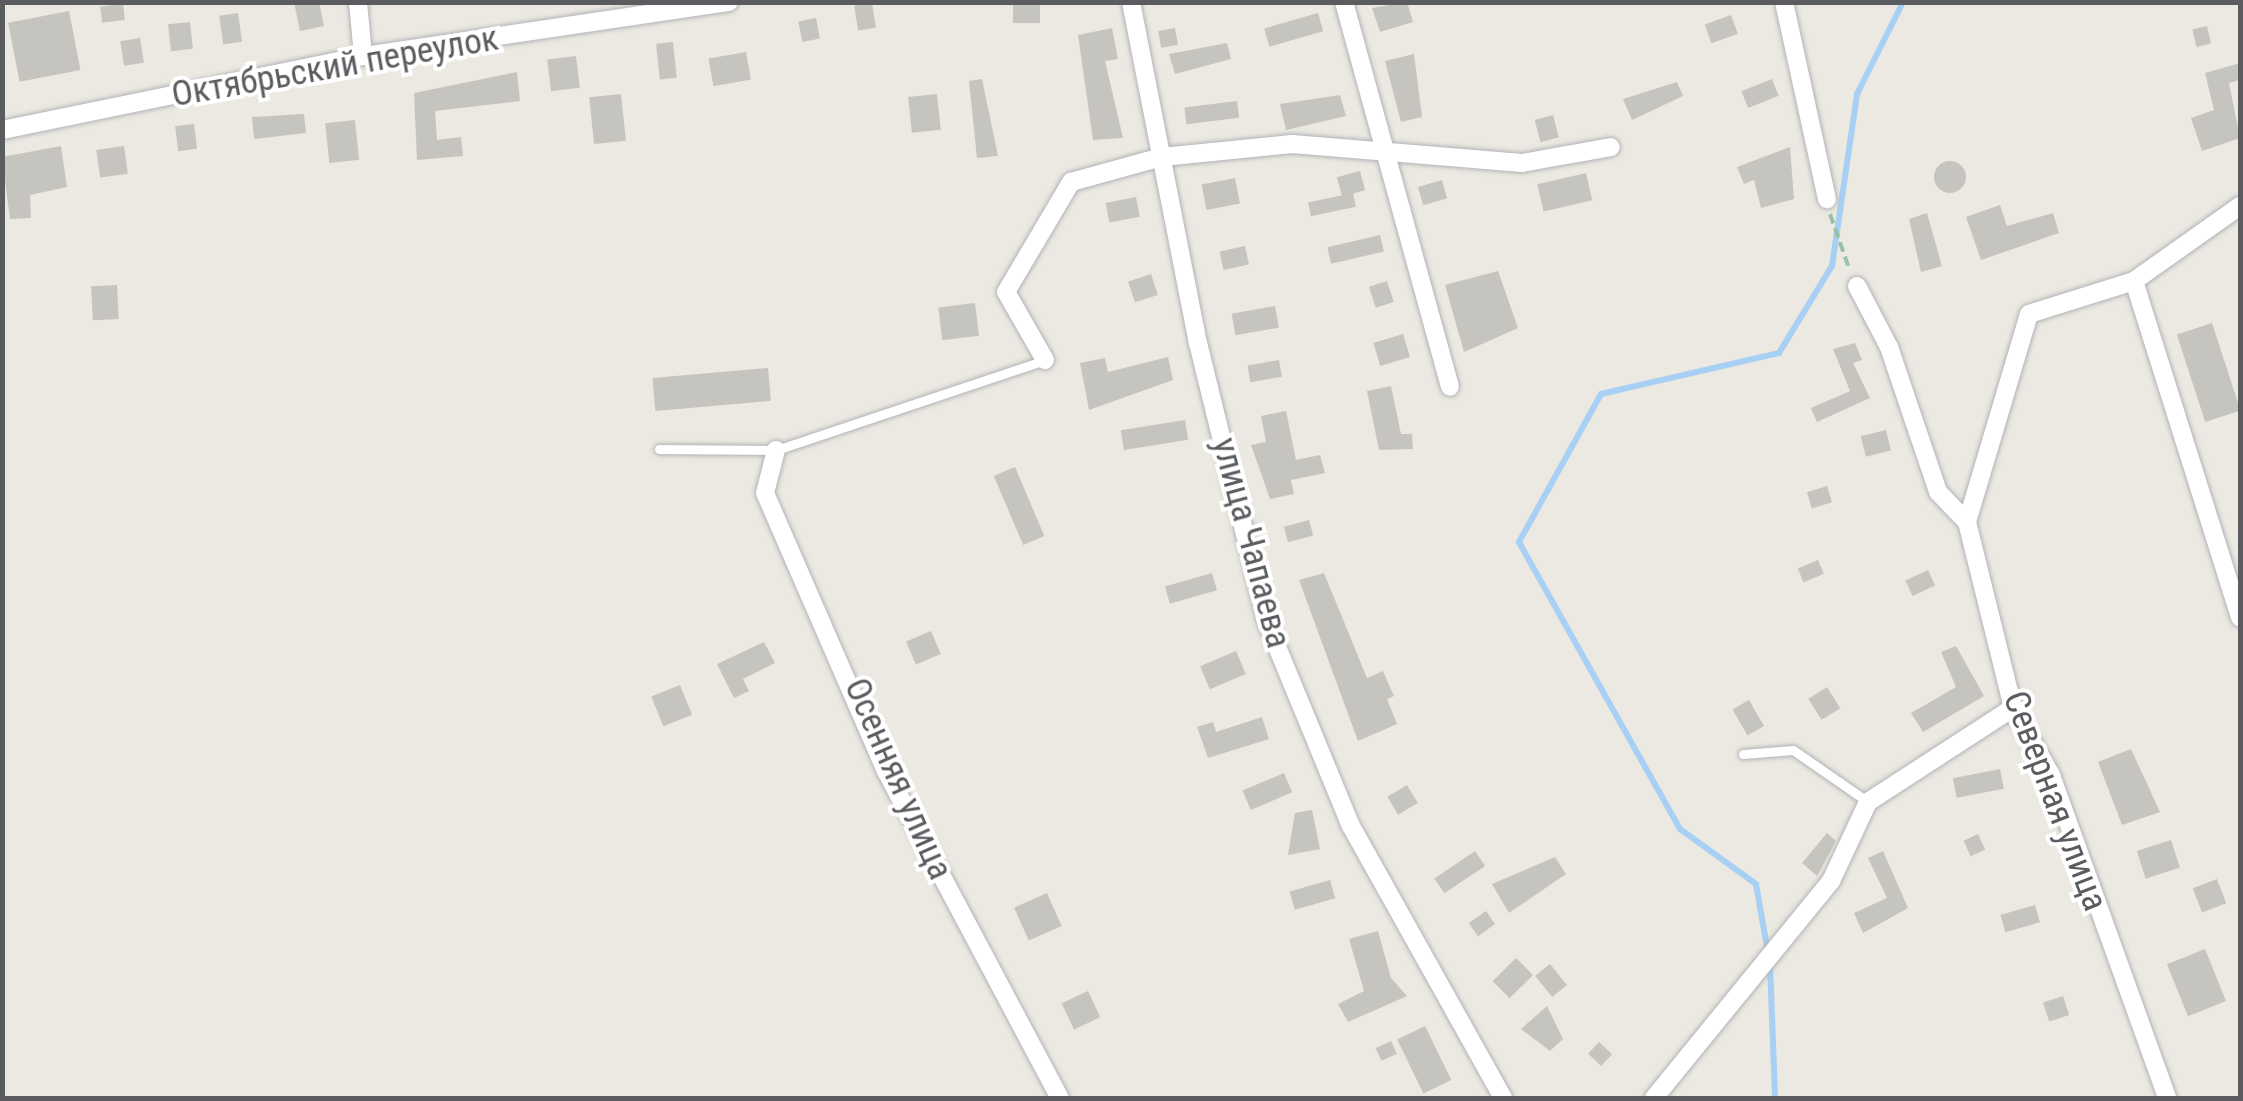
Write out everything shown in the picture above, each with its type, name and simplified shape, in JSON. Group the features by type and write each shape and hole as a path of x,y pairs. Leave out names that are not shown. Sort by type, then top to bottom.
{"street":[{"path":"358,2 363,56"},
{"name":"Октябрьский переулок","path":"2,130 363,56 729,2"},
{"name":"улица Чапаева","path":"1131,2 1266,620 1351,826 1503,1098"},
{"path":"1344,2 1450,387"},
{"path":"1784,2 1827,199"},
{"path":"1044,360 1006,292 1049,207 1071,182 1162,157 1292,144 1522,163 1611,147"},
{"path":"1967,522 2029,314 2134,281 2240,206"},
{"path":"2134,281 2240,618"},
{"name":"Северная улица","path":"1856,286 1888,347 1938,492 1967,522 2013,708 2051,775 2167,1098"},
{"name":"Осенняя улица","path":"776,450 765,494 888,773 1060,1098"},
{"path":"1654,1098 1831,881 1868,802 2013,708"}],"lane":[{"path":"658,449 776,450 1044,360"},
{"path":"1743,754 1794,750 1868,802"}],"path":[{"path":"1832,228 1847,265"}],"building":[{"path":"294,2 319,2 324,26 300,31"},
{"path":"1013,2 1040,2 1040,23 1013,23"},
{"path":"1407,2 1413,22 1380,32 1372,8"},
{"path":"872,3 876,28 858,31 854,6"},
{"path":"123,4 125,20 102,23 100,7"},
{"path":"69,11 80,70 20,82 8,23"},
{"path":"238,13 242,42 223,44 219,16"},
{"path":"1318,13 1323,31 1269,47 1264,28"},
{"path":"1731,15 1738,34 1712,43 1705,25"},
{"path":"816,18 820,39 802,42 798,21"},
{"path":"190,22 193,49 171,51 168,24"},
{"path":"2207,26 2211,44 2196,47 2192,29"},
{"path":"1112,28 1118,59 1105,61 1123,138 1093,140 1078,35"},
{"path":"1175,28 1178,45 1161,48 1158,31"},
{"path":"140,38 144,63 124,66 120,41"},
{"path":"673,42 677,78 660,80 656,44"},
{"path":"1227,43 1231,59 1175,74 1169,54"},
{"path":"746,52 751,80 713,86 709,59"},
{"path":"1414,54 1422,117 1401,122 1385,61"},
{"path":"576,56 580,88 551,91 547,60"},
{"path":"2240,63 2240,80 2229,83 2240,138 2202,151 2191,118 2214,110 2205,73"},
{"path":"517,72 520,101 435,111 437,140 461,137 463,156 417,160 414,93"},
{"path":"982,79 998,156 977,158 969,81"},
{"path":"1772,79 1779,96 1748,108 1741,91"},
{"path":"1677,82 1683,96 1632,120 1623,99"},
{"path":"621,94 626,141 594,144 589,97"},
{"path":"937,94 941,130 912,133 908,97"},
{"path":"1340,95 1346,116 1286,130 1280,104"},
{"path":"1237,101 1239,118 1186,124 1184,107"},
{"path":"304,114 306,133 254,139 252,117"},
{"path":"1553,115 1559,137 1541,142 1535,120"},
{"path":"355,120 359,160 329,163 325,123"},
{"path":"194,124 197,149 178,151 175,126"},
{"path":"61,146 67,187 30,195 31,218 10,219 2,157"},
{"path":"124,146 128,174 100,178 96,150"},
{"path":"1790,147 1794,199 1761,208 1754,180 1744,184 1737,167"},
{"path":"1950,161 1961,166 1966,177 1961,188 1950,193 1939,188 1934,177 1939,166"},
{"path":"1360,171 1365,190 1342,197 1337,177"},
{"path":"1586,173 1592,200 1544,212 1537,184"},
{"path":"1235,178 1240,204 1207,210 1202,184"},
{"path":"1442,180 1447,198 1423,205 1418,187"},
{"path":"1353,193 1356,207 1311,216 1308,203"},
{"path":"1136,197 1140,217 1109,223 1106,203"},
{"path":"2000,205 2007,226 2053,213 2059,233 1981,260 1966,217"},
{"path":"1927,213 1942,266 1921,272 1909,219"},
{"path":"1380,235 1384,252 1331,264 1327,247"},
{"path":"1245,246 1249,265 1224,270 1220,251"},
{"path":"1498,271 1518,328 1464,352 1445,285"},
{"path":"1151,274 1158,295 1135,302 1128,281"},
{"path":"1387,281 1394,302 1376,308 1369,287"},
{"path":"117,285 119,319 93,320 91,286"},
{"path":"975,303 979,336 942,340 938,308"},
{"path":"1275,306 1279,328 1235,335 1232,314"},
{"path":"2212,323 2240,411 2205,422 2177,334"},
{"path":"1403,334 1410,357 1380,366 1373,343"},
{"path":"1855,343 1862,360 1853,363 1870,398 1817,422 1811,408 1850,391 1833,349"},
{"path":"1168,357 1173,380 1089,410 1080,363 1105,358 1108,372"},
{"path":"1279,360 1282,377 1250,382 1247,366"},
{"path":"768,368 771,401 655,411 652,378"},
{"path":"1391,386 1401,434 1412,434 1413,449 1379,450 1367,391"},
{"path":"1286,411 1296,460 1320,455 1325,473 1291,480 1294,494 1270,499 1251,445 1266,442 1261,416"},
{"path":"1185,420 1188,440 1124,450 1121,430"},
{"path":"1886,430 1891,450 1866,457 1861,436"},
{"path":"1015,467 1044,536 1023,545 994,476"},
{"path":"1827,486 1832,502 1812,508 1807,492"},
{"path":"1309,520 1313,535 1288,542 1284,527"},
{"path":"1818,560 1824,574 1804,582 1798,569"},
{"path":"1928,570 1935,585 1913,596 1905,581"},
{"path":"1212,573 1217,590 1170,604 1165,587"},
{"path":"1324,573 1367,678 1383,671 1394,696 1387,699 1397,724 1358,741 1299,580"},
{"path":"931,631 941,654 916,665 906,642"},
{"path":"764,642 775,663 743,679 749,691 734,698 717,664"},
{"path":"1956,646 1984,696 1923,732 1911,713 1956,687 1941,652"},
{"path":"1236,651 1246,674 1210,689 1200,666"},
{"path":"680,685 692,715 663,726 651,697"},
{"path":"1827,687 1840,708 1822,720 1808,699"},
{"path":"1749,700 1764,726 1748,735 1733,710"},
{"path":"1262,717 1269,739 1208,758 1197,727 1213,722 1216,732"},
{"path":"2131,749 2160,812 2122,825 2098,762"},
{"path":"2000,769 2004,789 1957,798 1953,778"},
{"path":"1284,773 1292,792 1251,810 1243,791"},
{"path":"1407,785 1418,803 1398,815 1387,797"},
{"path":"1312,810 1320,849 1288,855 1295,813"},
{"path":"1827,833 1836,841 1817,876 1802,863"},
{"path":"1978,834 1985,849 1971,856 1963,841"},
{"path":"2171,840 2180,868 2146,879 2137,851"},
{"path":"1475,851 1485,866 1444,893 1434,878"},
{"path":"1883,851 1908,908 1863,933 1854,913 1887,898 1868,858"},
{"path":"1555,857 1566,874 1509,913 1492,884"},
{"path":"2217,879 2226,903 2202,913 2193,888"},
{"path":"1330,880 1335,898 1295,910 1290,892"},
{"path":"1047,893 1062,926 1029,941 1014,908"},
{"path":"2035,905 2040,922 2005,932 2000,915"},
{"path":"1486,911 1495,924 1478,936 1469,923"},
{"path":"1378,931 1391,978 1407,996 1348,1022 1338,1004 1364,991 1349,939"},
{"path":"2205,949 2226,1001 2188,1016 2167,964"},
{"path":"1516,958 1533,975 1510,998 1493,981"},
{"path":"1550,964 1567,985 1552,997 1535,976"},
{"path":"1088,991 1100,1017 1074,1030 1062,1003"},
{"path":"2063,996 2069,1015 2049,1022 2043,1002"},
{"path":"1547,1006 1563,1039 1550,1051 1521,1029"},
{"path":"1425,1026 1451,1080 1423,1094 1397,1040"},
{"path":"1391,1041 1397,1054 1382,1061 1376,1048"},
{"path":"1599,1042 1612,1054 1601,1066 1588,1054"}],"waterway":[{"path":"1768,953 1756,884 1680,829 1519,542 1601,394 1779,353 1832,266 1857,94 1903,2"},
{"path":"1770,965 1775,1098"}]}
